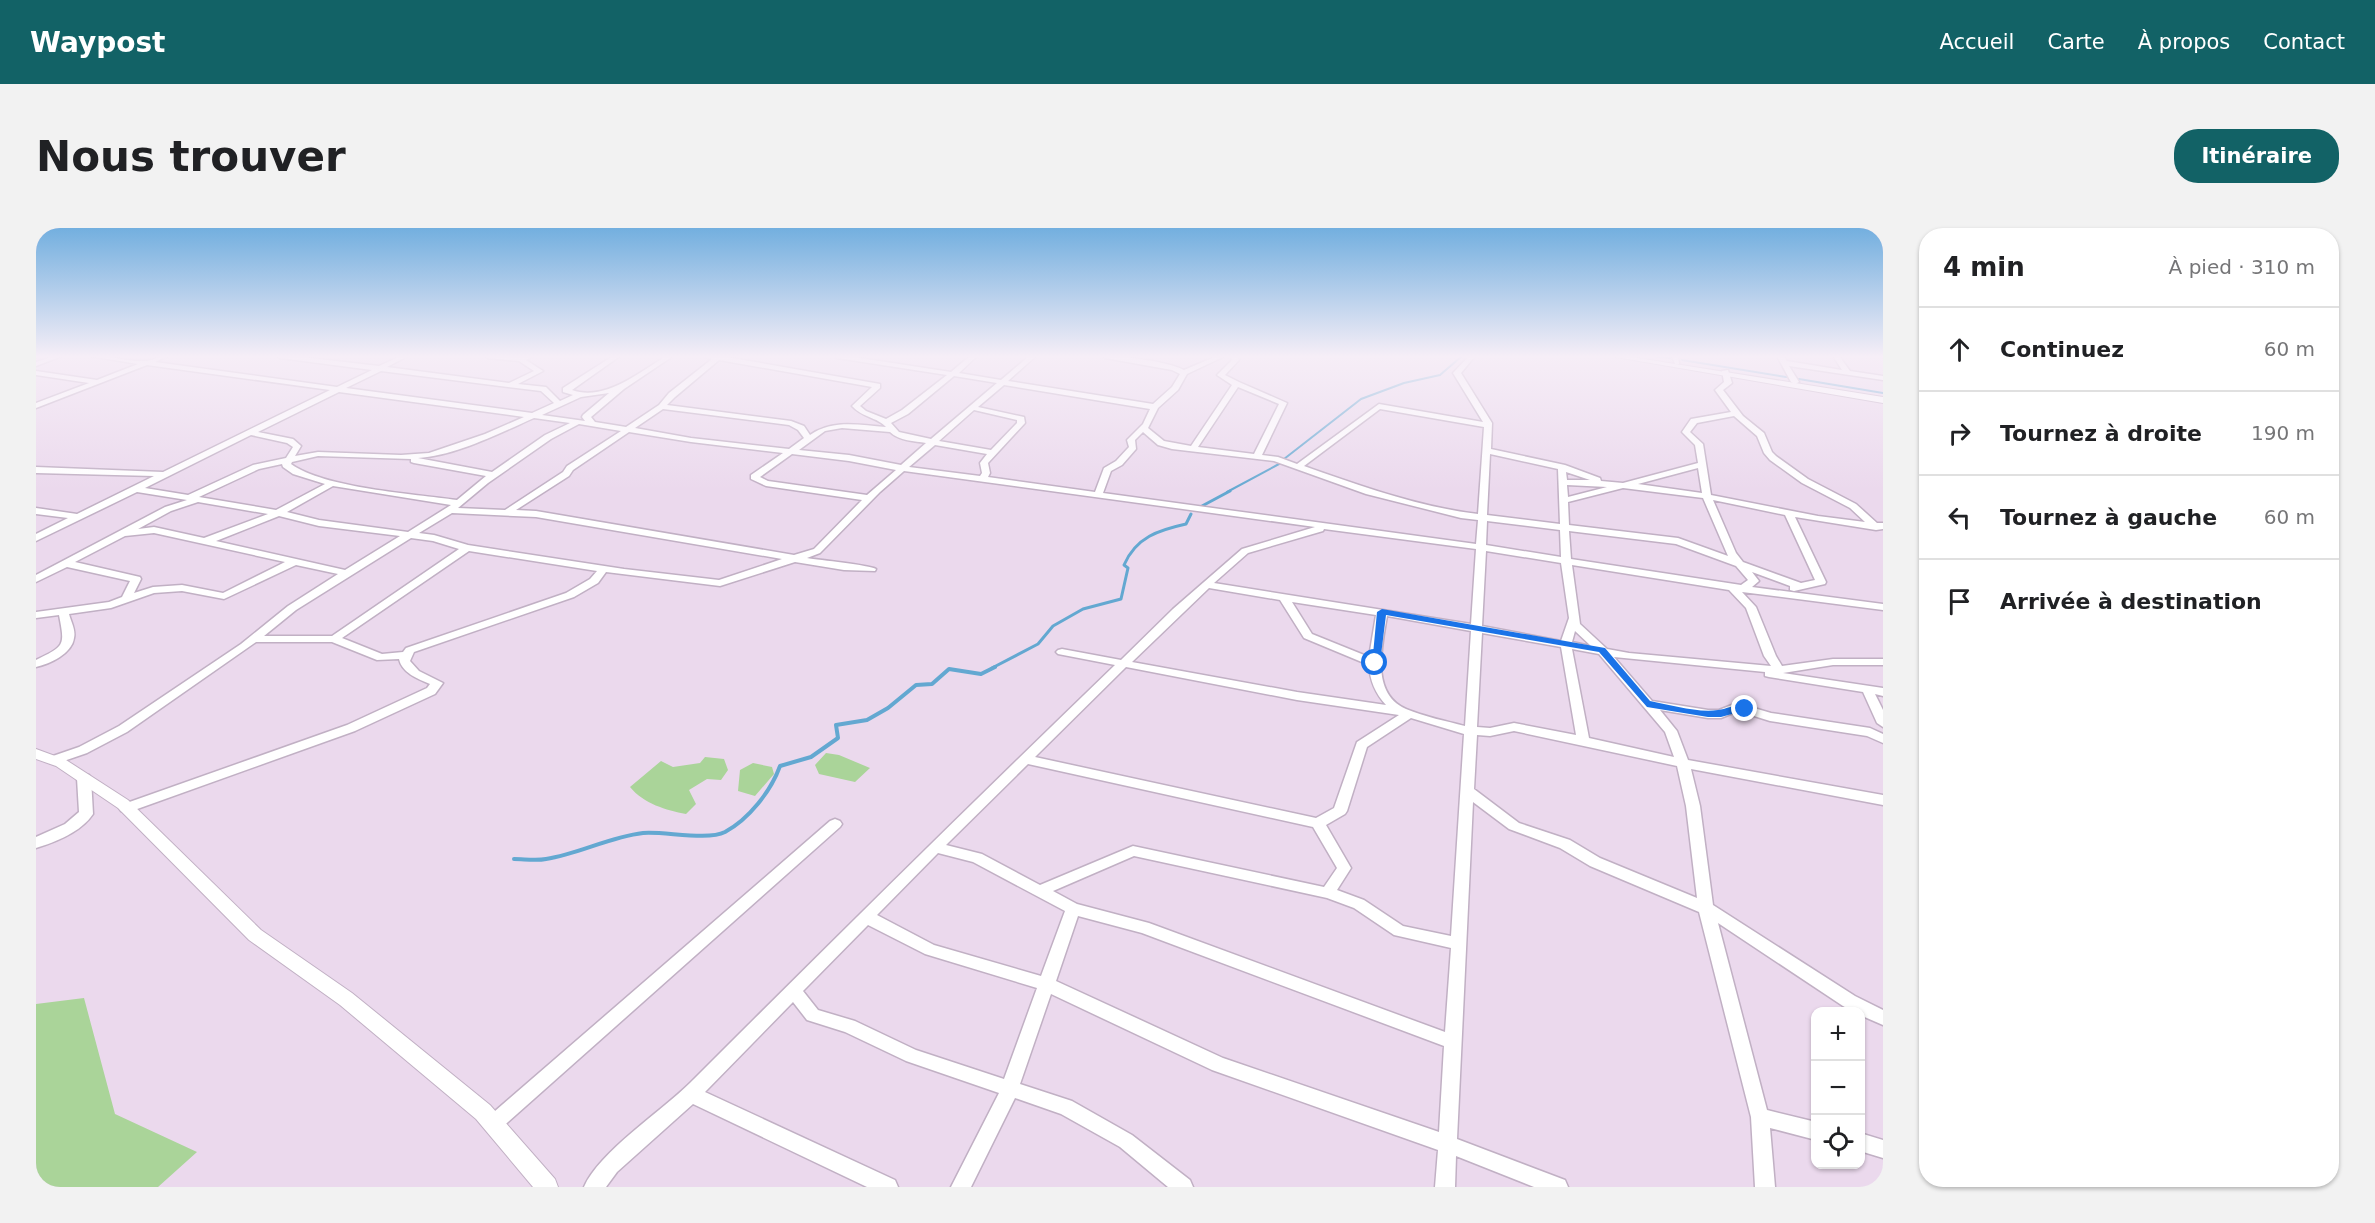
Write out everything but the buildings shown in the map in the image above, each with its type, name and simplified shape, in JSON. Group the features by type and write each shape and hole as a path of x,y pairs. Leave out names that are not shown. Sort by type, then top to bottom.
{"street":[{"path":"36,538 312,401"},
{"path":"419,401 623,430 793,451 1324,528 1479,547 1737,588 1883,607"},
{"path":"36,579 168,509 193,499 233,476 287,460 328,453 401,457 430,455 488,436 564,401"},
{"path":"593,424 586,417 605,401"},
{"path":"509,511 566,474 570,468 623,430 662,407 667,401"},
{"path":"862,401 856,406 862,413 886,422 892,430"},
{"path":"886,422 905,412 919,401"},
{"path":"136,489 277,513 319,523 377,528 434,538 468,548 720,583 817,551 868,498 982,401"},
{"path":"1118,401 1155,407"},
{"path":"1098,495 1107,470 1119,463 1133,447 1131,440 1143,428 1155,407 1162,401"},
{"path":"1193,449 1225,401"},
{"path":"1257,456 1283,403 1277,401"},
{"path":"1445,1187 1479,547 1488,425 1474,401"},
{"path":"1727,401 1736,413 1761,435 1765,448 1773,458 1805,481 1853,506 1879,526 1883,534"},
{"path":"1298,467 1379,406 1488,425"},
{"path":"662,407 791,423 801,428 808,438"},
{"path":"974,408 1021,419 1021,423 984,463 986,473 983,480"},
{"path":"1736,413 1694,421 1686,432 1699,444 1703,464 1702,477 1707,497 1731,554 1754,581 1737,588"},
{"path":"55,760 83,750 123,729 253,639 292,608 455,507 494,475 548,437 576,423"},
{"path":"868,498 766,483 754,477 808,438 833,426 892,430 905,437 994,453"},
{"path":"1143,428 1161,443 1275,459 1369,492 1481,518 1678,541 1801,587"},
{"path":"249,432 290,441 297,446 287,460 286,465 291,471 331,483 455,507 509,511 871,569"},
{"path":"1486,451 1562,467 1606,483"},
{"path":"401,457 494,475"},
{"path":"1563,501 1703,464"},
{"path":"1562,467 1566,560 1575,625 1602,650 1671,731 1683,763 1693,807 1706,908 1760,1117 1765,1187"},
{"path":"36,470 143,475 167,473"},
{"path":"1563,482 1606,483 1707,497 1789,514 1879,526"},
{"path":"204,541 221,537 277,513 331,483"},
{"path":"36,511 78,517"},
{"path":"1772,592 1821,582 1789,514"},
{"path":"594,1187 610,1166 691,1094 935,847 1206,585 1245,551 1324,528"},
{"path":"124,533 148,529 346,573"},
{"path":"334,639 468,548"},
{"path":"36,615 111,605 127,597 153,590 182,588 224,596 296,561"},
{"path":"68,564 136,579 127,597"},
{"path":"253,639 334,639 381,658 406,655 417,647 445,640 570,595 594,581 604,568"},
{"path":"1206,585 1382,612 1629,656 1779,670 1833,662 1883,662"},
{"path":"1737,588 1751,608 1770,656 1779,670"},
{"path":"1283,596 1308,636 1375,663"},
{"path":"36,664 62,650 68,643 70,637 64,622 63,611"},
{"path":"1382,612 1375,663 1375,682 1382,696 1405,713"},
{"path":"1573,620 1566,644 1583,742"},
{"path":"1062,652 1297,696 1405,713 1470,730 1490,732 1514,728 1529,729 1683,763 1883,800"},
{"path":"126,807 351,728 431,691 437,683 415,673 404,661 406,655"},
{"path":"1730,665 1777,676 1883,692"},
{"path":"1867,689 1883,723"},
{"path":"1647,704 1708,714 1721,714 1737,707 1770,717 1870,732 1883,739"},
{"path":"1025,759 1318,823 1340,811 1360,745 1405,713"},
{"path":"36,754 55,760 126,807 255,935 346,999 483,1112 547,1187"},
{"path":"36,843 70,828 86,814 84,778"},
{"path":"1467,790 1514,826 1565,844 1595,862 1706,908 1849,1001 1883,1018"},
{"path":"1318,823 1344,868 1328,893"},
{"path":"493,1124 835,824"},
{"path":"935,847 977,858 1073,909 1144,927 1453,1042"},
{"path":"1039,891 1133,851 1328,893 1359,904 1399,931 1459,944"},
{"path":"961,1187 1010,1087 1073,909"},
{"path":"867,917 930,950 1048,984 1218,1064 1447,1143 1558,1187"},
{"path":"794,992 813,1015 849,1026 912,1056 1066,1107 1126,1141 1183,1187"},
{"path":"691,1094 888,1187"},
{"path":"1760,1117 1811,1130"},
{"path":"1865,1144 1883,1149"}],"green space":[{"path":"826,753 839,755 870,768 855,782 819,774 815,765"},
{"path":"705,757 724,759 728,770 721,780 707,779 689,790 696,804 686,814 649,802 630,787 661,761 673,767 700,763"},
{"path":"753,763 772,767 774,774 755,796 738,791 740,770"},
{"path":"84,998 115,1114 197,1152 158,1187 36,1187 36,1004"}],"waterway":[{"path":"1284,459 1359,401"},
{"path":"1227,492 1279,464"},
{"path":"1202,506 1230,491"},
{"path":"992,668 1038,644 1053,626 1083,609 1121,599 1128,568 1124,565 1129,555 1149,536 1186,524 1191,514"},
{"path":"514,859 538,860 558,857 618,838 643,833 708,836 725,832 742,820 758,804 780,766 811,757 838,738 836,725 867,720 888,708 916,685 932,684 949,669 981,674 995,667"}],"route":[{"path":"1375,663 1382,612 1602,650 1647,704 1708,714 1721,714 1737,707 1745,709"}]}
